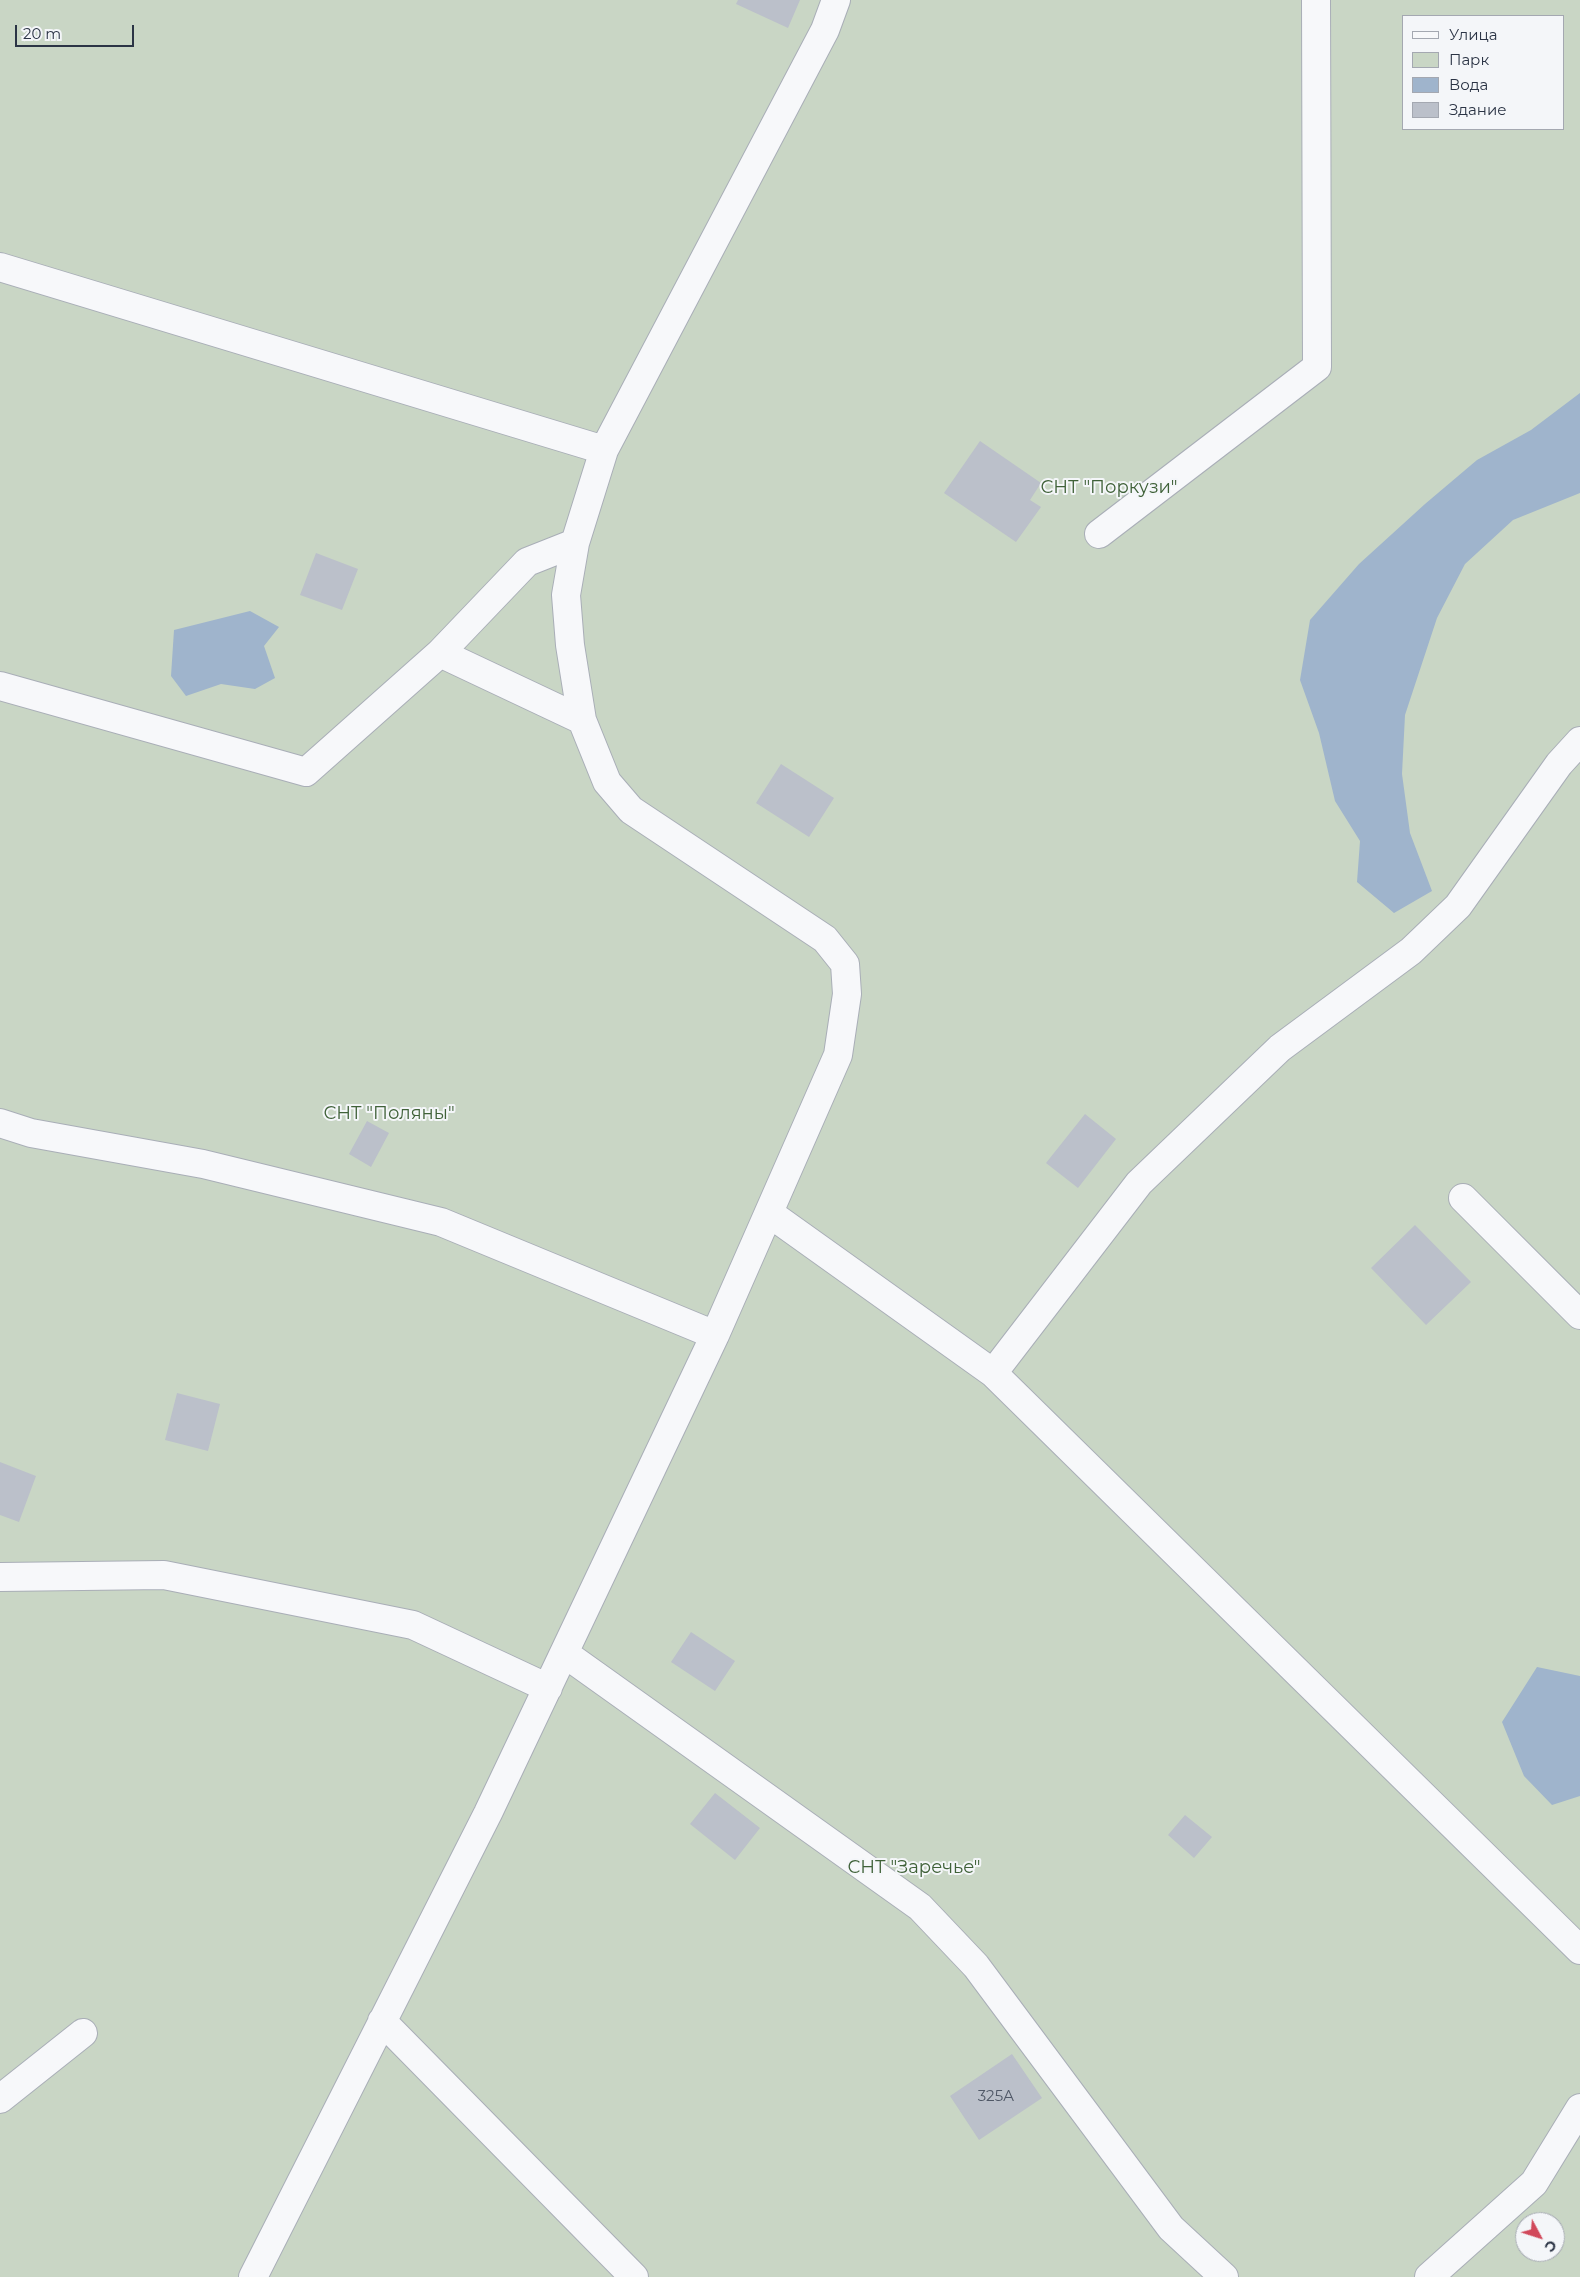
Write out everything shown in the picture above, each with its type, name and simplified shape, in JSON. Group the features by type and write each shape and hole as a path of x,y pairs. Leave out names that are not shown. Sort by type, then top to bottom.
{"street":[{"path":"253,2277 488,1813 548,1688 715,1335 838,1055 845,1022 847,994 845,964 825,939 631,810 607,782 582,720 570,645 566,595 575,543 604,450 825,30 836,0"},
{"path":"1099,534 1317,367 1316,0"},
{"path":"0,267 604,450"},
{"path":"0,686 306,772 440,653 526,562 575,543"},
{"path":"440,653 582,720"},
{"path":"993,1373 1139,1183 1280,1048 1411,951 1458,906 1559,764 1580,741"},
{"path":"0,1123 31,1133 203,1164 442,1222 715,1335"},
{"path":"1464,1198 1580,1315"},
{"path":"769,1212 993,1373 1580,1950"},
{"path":"0,1577 164,1575 413,1625 548,1688"},
{"path":"564,1653 920,1907 976,1966 1171,2228 1224,2277"},
{"path":"382,2021 634,2277"},
{"path":"0,2100 82,2033"},
{"path":"1429,2277 1534,2183 1580,2108"}],"green space":[{"path":"0,0 1580,0 1580,2277 0,2277"}],"water":[{"path":"1580,393 1580,493 1513,520 1465,564 1437,618 1405,715 1402,774 1410,833 1432,891 1394,913 1357,882 1360,841 1335,801 1319,733 1300,680 1310,620 1359,564 1477,460 1531,430"},
{"path":"250,611 279,627 264,646 275,678 255,689 221,684 186,696 171,676 174,630"},
{"path":"1537,1667 1580,1676 1580,1796 1552,1805 1524,1776 1502,1722"}],"building":[{"path":"738,0 800,0 788,28 736,4"},
{"path":"980,441 1041,483 1030,500 1041,507 1016,542 944,493"},
{"path":"316,553 358,569 342,610 300,595"},
{"path":"781,764 834,798 809,837 756,803"},
{"path":"1085,1114 1116,1139 1078,1188 1046,1163"},
{"path":"367,1121 389,1133 371,1167 349,1154"},
{"path":"1415,1225 1471,1282 1426,1325 1371,1268"},
{"path":"177,1393 220,1404 208,1451 165,1440"},
{"path":"0,1462 36,1476 19,1522 0,1515"},
{"path":"691,1632 735,1661 715,1691 671,1662"},
{"path":"715,1793 760,1828 735,1860 690,1824"},
{"path":"1185,1815 1212,1837 1194,1858 1168,1835"},
{"path":"1012,2054 1042,2098 979,2140 950,2096"}],"park label":[{"name":"СНТ \"Поркузи\"","path":"1109,488"},
{"name":"СНТ \"Поляны\"","path":"389,1114"},
{"name":"СНТ \"Заречье\"","path":"914,1868"}]}
